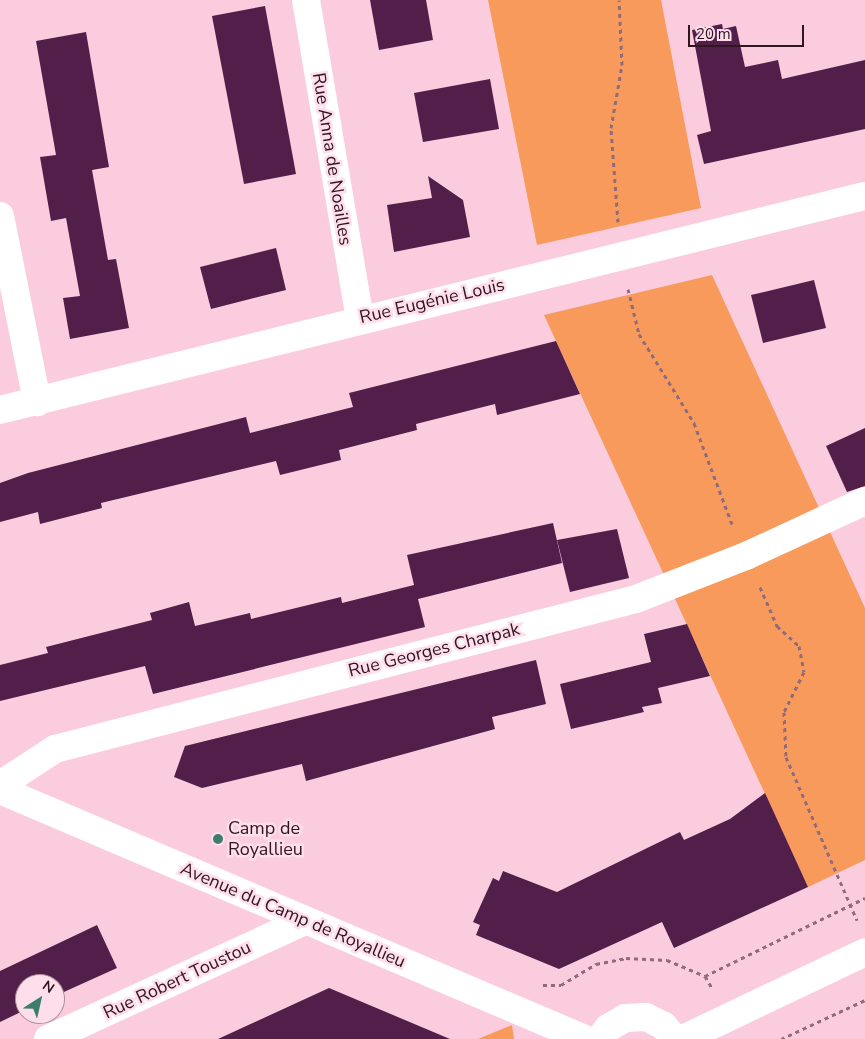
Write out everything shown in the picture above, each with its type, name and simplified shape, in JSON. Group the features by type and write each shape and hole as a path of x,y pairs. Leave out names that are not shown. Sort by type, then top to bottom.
{"street":[{"name":"Rue Anna de Noailles","path":"306,0 360,318"},
{"name":"Rue Eugénie Louis","path":"0,410 360,318 620,258 865,196"},
{"path":"0,216 37,402"},
{"name":"Rue Georges Charpak","path":"0,785 55,749 636,599 746,556 865,501"},
{"name":"Avenue du Camp de Royallieu","path":"0,790 305,921 527,1012 585,1039"},
{"name":"Rue Robert Toustou","path":"48,1039 305,921"},
{"path":"683,1039 863,940"},
{"path":"600,1039 608,1028 626,1018 646,1017 664,1026 674,1039"}],"path":[{"path":"619,0 622,65 611,128 620,258 639,334 694,423 746,556 778,626 800,646 804,672 784,712 786,757 850,905 863,940"},
{"path":"527,1012 544,982 561,985 596,964 626,958 667,960 705,976 865,898"},
{"path":"781,1039 865,1000"}],"shaded area":[{"path":"488,0 661,0 701,208 537,245"},
{"path":"712,275 865,608 865,860 808,887 544,315"},
{"path":"512,1025 514,1039 478,1039"}],"building":[{"path":"370,0 426,0 433,40 379,50"},
{"path":"265,6 296,174 244,184 212,16"},
{"path":"722,24 723,29 736,26 745,67 778,60 782,79 865,60 865,129 704,164 697,135 711,131 692,30"},
{"path":"86,32 109,167 92,170 108,260 116,259 129,328 70,339 63,298 80,296 66,218 51,221 40,157 56,155 36,41"},
{"path":"490,79 499,129 423,142 414,93"},
{"path":"428,176 463,200 470,237 394,252 387,205 432,198"},
{"path":"276,248 286,290 211,309 200,267"},
{"path":"814,280 826,328 763,343 751,295"},
{"path":"556,341 580,394 497,415 495,404 416,424 417,430 339,450 341,460 280,475 276,461 101,503 102,508 40,524 38,512 0,522 0,483 28,473 246,417 250,433 353,407 349,393"},
{"path":"865,428 865,486 847,492 826,446"},
{"path":"553,523 562,563 418,599 425,627 153,694 145,666 0,701 0,665 48,653 46,647 152,620 150,613 189,602 195,626 250,613 251,619 341,597 342,603 414,585 407,555"},
{"path":"617,529 629,578 570,592 557,540"},
{"path":"687,624 710,676 658,688 662,703 642,707 644,712 571,729 560,684 651,662 644,634"},
{"path":"536,660 546,704 492,717 495,729 306,781 302,764 202,788 174,777 185,746"},
{"path":"765,793 808,887 674,948 662,922 559,969 476,935 480,925 473,922 493,878 499,881 503,871 557,892 680,832 684,840 730,819"},
{"path":"97,925 117,968 65,991 65,974 15,974 15,1015 0,1022 0,971"},
{"path":"329,988 450,1039 218,1039"}],"place":[{"name":"Camp de Royallieu","path":"218,839"}]}
